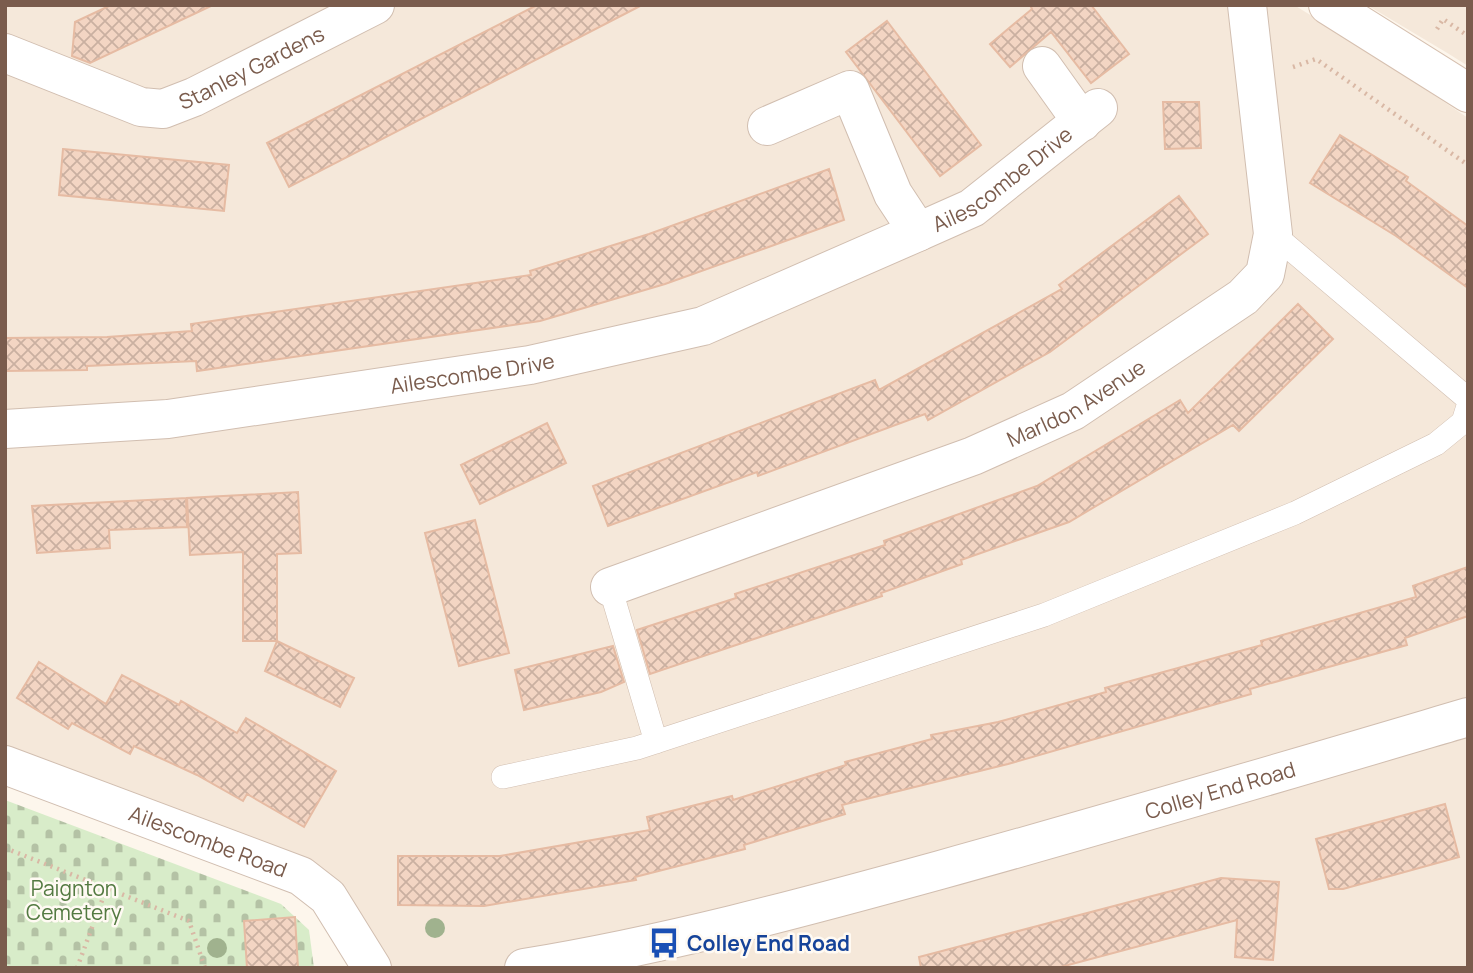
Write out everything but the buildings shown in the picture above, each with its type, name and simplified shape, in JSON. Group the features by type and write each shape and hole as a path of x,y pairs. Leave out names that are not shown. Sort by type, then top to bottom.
{"street":[{"name":"Stanley Gardens","path":"5,53 121,102 163,109 194,97 375,5"},
{"name":"Marldon Avenue","path":"610,587 973,456 1073,411 1243,297 1265,274 1273,234 1247,5"},
{"path":"1328,5 1468,93"},
{"name":"Ailescombe Drive","path":"5,429 168,419 530,365 703,326 972,208 1090,115 1042,66"},
{"name":"Ailescombe Drive","path":"767,126 850,90 893,194 918,232"},
{"name":"Colley End Road","path":"524,968 664,943 808,906 1126,819 1468,717"},
{"name":"Ailescombe Road","path":"5,765 301,876 328,897 372,968"}],"lane":[{"path":"1273,234 1468,399"},
{"path":"503,777 656,743 1044,615 1295,513 1436,444 1463,422 1468,406"},
{"path":"610,587 656,743"}],"path":[{"path":"1256,80 1316,60 1468,165"},
{"path":"5,848 189,920 205,968"},
{"path":"77,968 107,887"}],"shaded area":[{"path":"5,5 1294,5 1361,46 1468,118 1468,968 372,968 328,897 5,765"},
{"path":"1367,5 1468,5 1468,66 1449,54"}],"green space":[{"name":"Paignton Cemetery","path":"5,800 281,904 309,930 314,968 5,968"}],"place":[{"name":"Colley End Road","path":"664,943"}]}
